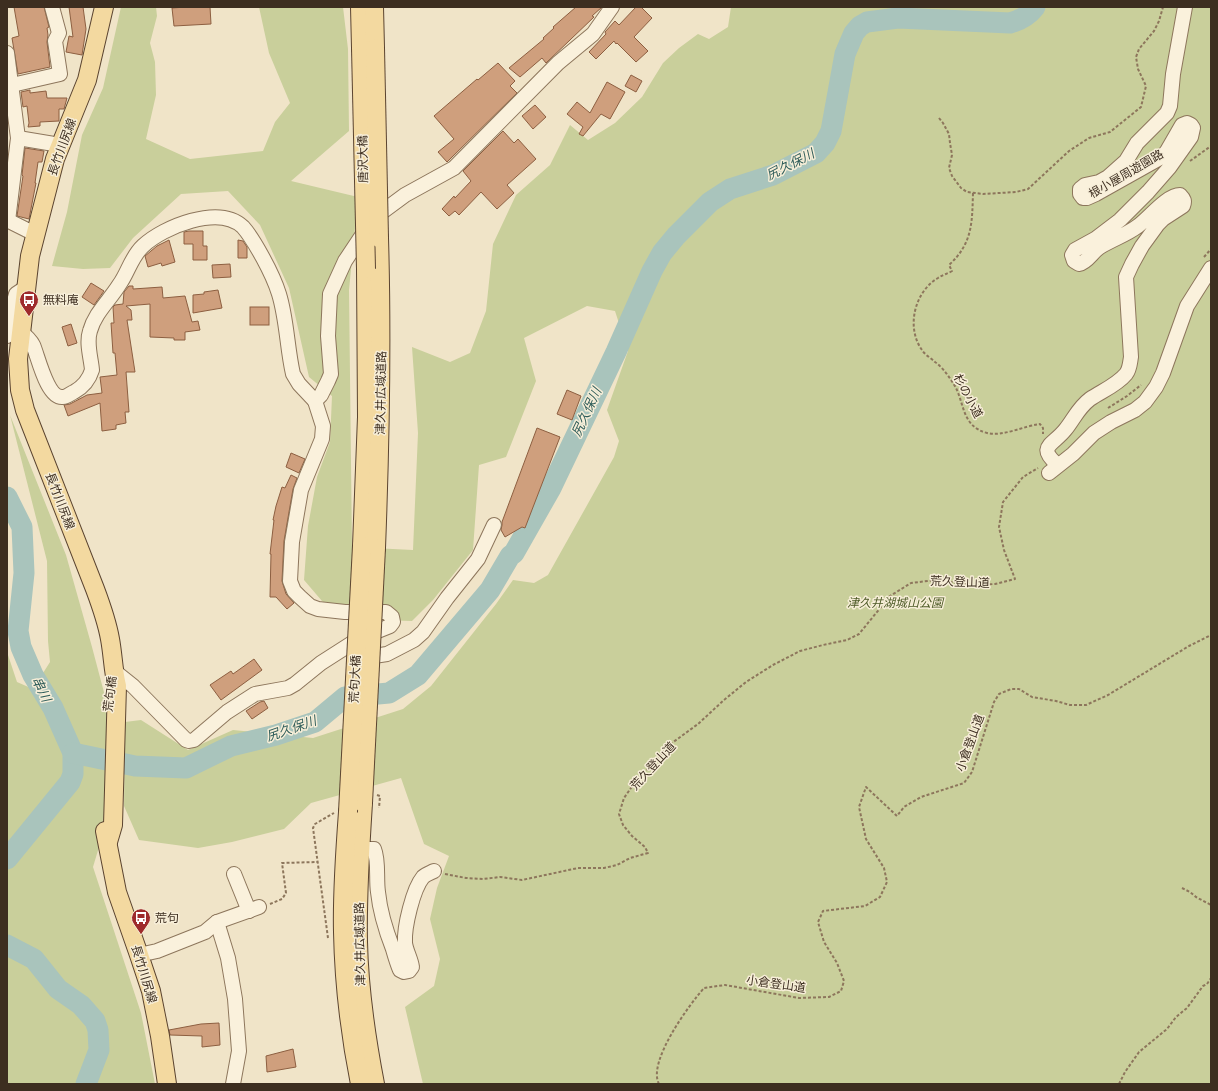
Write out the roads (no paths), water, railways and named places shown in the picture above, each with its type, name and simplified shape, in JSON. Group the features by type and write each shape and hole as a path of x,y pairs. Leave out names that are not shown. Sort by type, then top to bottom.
{"main road":[{"name":"長竹川尻線","path":"104,7 87,80 60,145 51,172 35,234 28,267 26,288 14,333 18,359 20,390 25,410 100,603 110,640 113,681"},
{"path":"360,7 368,48"},
{"path":"368,48 374,7"},
{"name":"唐沢大橋","path":"368,48 379,238"},
{"name":"唐沢大橋","path":"366,269 368,48"},
{"name":"津久井広域道路","path":"369,547 380,455 381,348 379,238"},
{"name":"津久井広域道路","path":"366,269 369,547"},
{"name":"荒句大橋","path":"349,809 369,547"},
{"name":"荒句橋","path":"108,842 104,824 104,816 113,681"},
{"name":"津久井広域道路","path":"349,809 360,849 358,916 359,967 364,1018 375,1084"},
{"name":"津久井広域道路","path":"349,809 343,904 344,956 351,1031 360,1084"},
{"name":"長竹川尻線","path":"108,842 117,892 140,955 149,987 163,1051 167,1084"}],"street":[{"path":"12,85 60,74 55,41 59,33 52,7"},
{"path":"315,401 331,374 328,336 330,294 345,261 371,222 405,195 454,168 558,63 593,34 612,7"},
{"name":"根小屋周遊園路","path":"1186,7 1173,74 1170,106 1167,113 1137,143 1126,161 1108,177 1099,182 1085,185 1080,189 1080,194 1083,198 1087,198 1155,160 1167,151 1182,125 1187,123 1191,125 1193,128 1191,137 1169,168 1120,220 1095,239 1075,250 1072,255 1074,261 1079,264 1084,263 1099,248 1138,226 1172,196 1180,195 1183,198 1183,206 1163,219 1142,246 1126,277 1130,334 1130,365 1127,373 1079,409 1065,430 1047,450 1049,466 1072,454 1094,433 1111,422 1135,410 1145,402 1156,387 1163,373 1187,306 1211,268"},
{"path":"7,53 12,85 10,108 18,138 7,220 35,234"},
{"path":"18,138 60,145"},
{"path":"14,333 27,337 32,345 41,371 52,391 58,396 64,397 84,385 91,374 89,332 94,320 120,285 131,263 143,246 160,234 185,223 211,217 226,218 242,226 257,247 279,293 284,312 293,374 299,384 315,401 323,426 322,439 300,490 292,542 290,581 294,591 310,606 318,609 345,612 386,612 391,615 393,620 392,624 388,628 360,638 321,663 288,688 254,694 227,712 194,740 186,740 133,686 113,681"},
{"path":"342,649 363,656 374,656 388,654 414,640 423,632 447,598 478,559 494,525"},
{"path":"360,849 374,849 377,856 376,872 378,894 386,931 397,964 400,970 404,972 409,971 412,967 405,944 405,930 409,913 419,882 424,876 434,871"},
{"path":"140,955 157,951 204,932 217,922 260,907 234,874"},
{"path":"217,922 228,958 235,999 239,1051 233,1084"}],"waterway":[{"name":"尻久保川","path":"73,753 135,766 186,768 231,746 276,735 315,722 345,697 389,693 418,675 490,590 510,556 514,553 551,488 616,352 652,271 662,253 676,236 710,202 730,189 773,175 816,153 825,143 831,131 845,54 854,33 860,26 867,22 898,18 1010,23 1024,17 1035,7"},
{"name":"串川","path":"7,497 22,527 24,573 18,631 21,647 33,675 53,708 73,753 73,774 70,782 7,859"},
{"name":"串川","path":"7,945 34,959 58,989 81,1005 95,1021 98,1030 99,1050 86,1084"}],"place":[{"name":"無料庵","path":"29,317"},
{"name":"荒句","path":"141,935"}],"park label":[{"name":"津久井湖城山公園","path":"895,603"}]}
